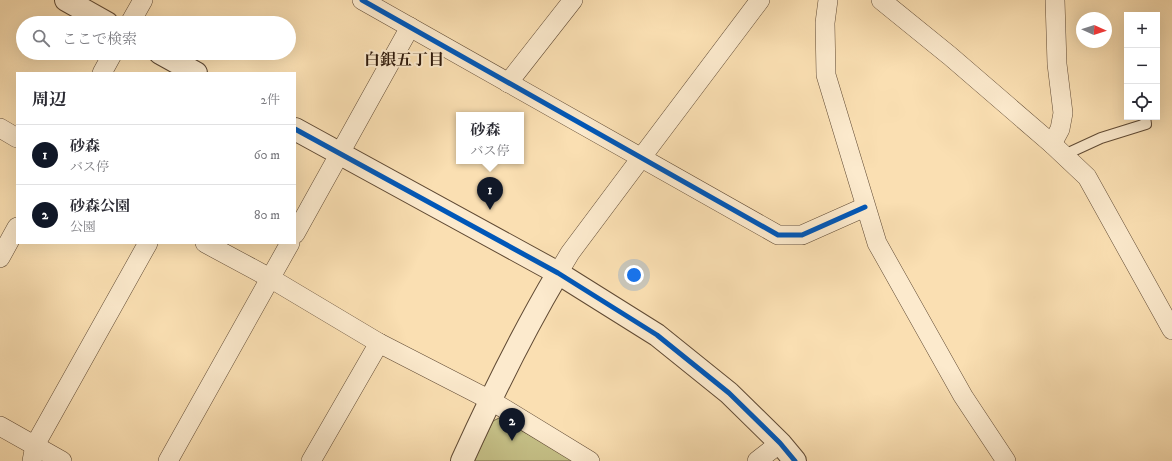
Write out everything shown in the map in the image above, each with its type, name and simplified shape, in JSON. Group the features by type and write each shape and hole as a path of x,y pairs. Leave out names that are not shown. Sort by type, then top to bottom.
{"street":[{"path":"66,0 95,16"},
{"path":"134,16 143,0"},
{"path":"362,0 778,235 802,235 865,207"},
{"path":"508,83 573,0"},
{"path":"462,461 490,400 546,293 570,253 760,0"},
{"path":"828,0 824,23 826,75 876,244 963,396 1006,461"},
{"path":"881,0 950,56 1058,149 1087,177 1172,330"},
{"path":"1055,0 1057,64 1063,113 1058,149"},
{"path":"296,232 410,27"},
{"path":"103,72 109,60"},
{"path":"173,60 194,72"},
{"path":"0,128 16,137"},
{"path":"296,129 558,273 657,335 729,393 780,443 795,461"},
{"path":"0,258 16,229"},
{"path":"33,453 147,244"},
{"path":"207,244 270,278 379,343 490,400 590,461"},
{"path":"168,461 289,244"},
{"path":"311,461 379,343"},
{"path":"0,426 33,453 62,461"},
{"path":"757,461 780,443"}],"lane":[{"path":"1058,149 1146,124 1145,120"}],"shaded area":[{"path":"499,418 576,461 474,461 493,421"}],"cycle path":[{"path":"362,0 778,235 802,235 865,207"},
{"path":"296,130 558,273 657,335 729,393 780,443 795,461"}],"place":[{"name":"砂森","path":"490,210"},
{"name":"砂森公園","path":"512,441"}],"district":[{"name":"白銀五丁目","path":"404,59"}]}
